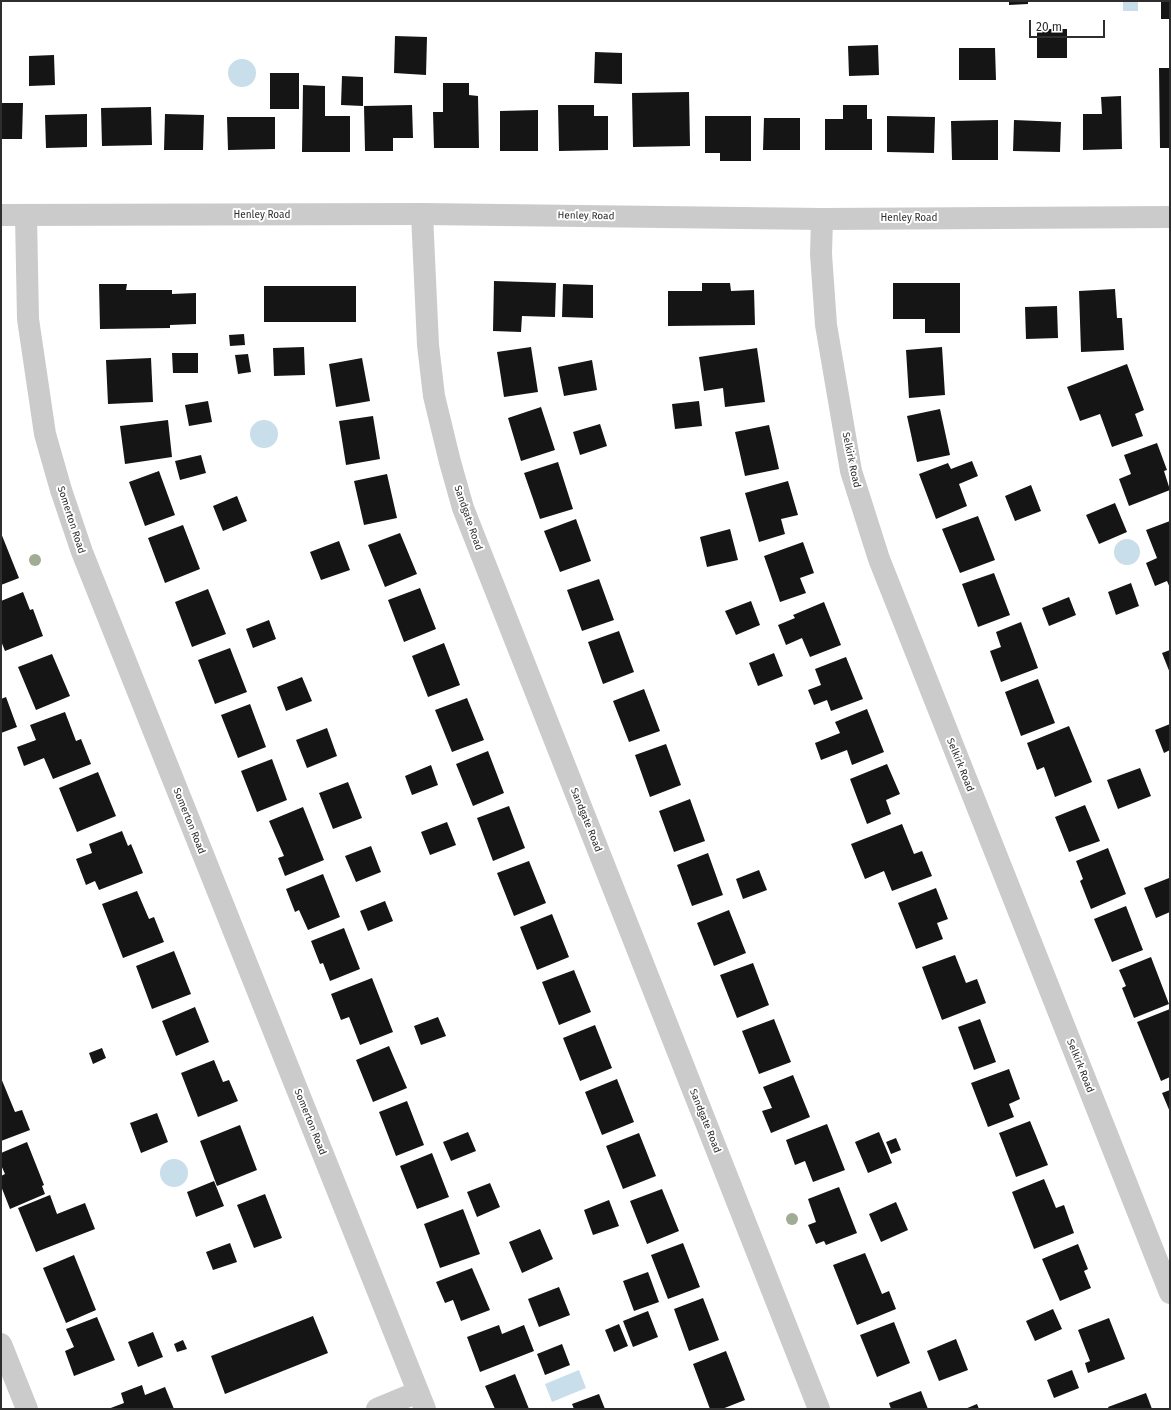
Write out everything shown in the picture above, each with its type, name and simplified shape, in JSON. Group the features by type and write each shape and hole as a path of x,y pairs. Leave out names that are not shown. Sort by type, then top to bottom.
{"street":[{"name":"Henley Road","path":"1,215 422,214 822,219 1170,217"},
{"name":"Sandgate Road","path":"422,214 428,345 434,396 463,508 819,1409"},
{"name":"Somerton Road","path":"26,216 28,319 45,434 61,490 77,538 421,1401"},
{"name":"Selkirk Road","path":"822,219 821,254 826,325 851,471 878,559 1170,1293"},
{"path":"1,1344 27,1409"},
{"path":"377,1409 421,1401"}],"water":[{"path":"1123,1 1138,1 1138,11 1123,11"},
{"path":"242,59 252,63 256,73 252,83 242,87 232,83 228,73 232,63"},
{"path":"264,420 274,424 278,434 274,444 264,448 254,444 250,434 254,424"},
{"path":"1127,539 1136,543 1140,552 1136,561 1127,565 1118,561 1114,552 1118,543"},
{"path":"174,1159 184,1163 188,1173 184,1183 174,1187 164,1183 160,1173 164,1163"},
{"path":"579,1370 586,1388 552,1402 545,1384"}],"building":[{"path":"1009,1 1028,1 1028,4 1009,5"},
{"path":"1161,1 1170,1 1170,19 1161,19"},
{"path":"1037,29 1067,29 1067,58 1037,58"},
{"path":"395,36 427,37 426,75 394,73"},
{"path":"878,45 879,75 849,76 848,46"},
{"path":"959,48 995,48 996,80 959,80"},
{"path":"595,52 622,53 622,84 594,83"},
{"path":"54,55 55,85 29,86 29,56"},
{"path":"1159,68 1170,68 1170,148 1160,148"},
{"path":"270,73 299,73 299,109 270,109"},
{"path":"342,76 363,77 363,106 341,105"},
{"path":"443,83 469,83 469,95 478,96 479,148 434,148 433,112 443,112"},
{"path":"303,85 325,86 325,116 350,116 350,152 302,152"},
{"path":"689,92 690,146 633,147 632,93"},
{"path":"1121,96 1122,149 1083,150 1083,114 1102,114 1101,97"},
{"path":"1,103 23,103 22,139 1,139"},
{"path":"412,105 413,138 393,138 393,151 365,151 364,106"},
{"path":"558,105 594,105 594,116 608,116 608,150 559,151"},
{"path":"843,105 867,105 867,119 872,119 872,150 825,150 825,119 843,119"},
{"path":"151,107 152,145 102,146 101,108"},
{"path":"538,110 538,151 500,151 500,111"},
{"path":"87,114 87,147 46,148 45,115"},
{"path":"165,114 204,115 203,150 164,150"},
{"path":"705,116 751,116 751,161 720,161 720,153 705,153"},
{"path":"887,116 935,117 934,153 887,152"},
{"path":"227,117 275,117 275,149 228,150"},
{"path":"764,118 800,118 800,150 763,150"},
{"path":"998,120 998,160 952,160 951,121"},
{"path":"1014,120 1061,122 1060,152 1013,151"},
{"path":"494,281 556,283 555,317 522,316 521,332 493,331"},
{"path":"702,283 730,283 731,291 754,290 755,325 668,326 668,291 702,291"},
{"path":"893,283 960,283 960,333 925,333 925,319 893,319"},
{"path":"99,284 127,284 126,290 172,290 172,294 196,293 196,324 170,325 170,328 100,329"},
{"path":"563,284 593,285 593,318 562,317"},
{"path":"264,286 356,286 356,322 264,322"},
{"path":"1115,289 1117,318 1122,318 1124,350 1081,352 1079,291"},
{"path":"1057,306 1058,338 1026,339 1025,307"},
{"path":"244,334 245,345 230,346 229,335"},
{"path":"304,347 305,375 274,376 273,348"},
{"path":"531,347 538,392 504,397 497,352"},
{"path":"942,347 945,395 909,398 906,350"},
{"path":"757,348 765,402 725,407 723,388 704,391 699,357"},
{"path":"172,353 198,353 198,373 173,373"},
{"path":"248,354 251,372 238,374 235,355"},
{"path":"151,358 153,402 108,404 106,360"},
{"path":"362,358 370,401 336,407 329,364"},
{"path":"592,360 597,390 564,396 558,367"},
{"path":"1127,364 1144,410 1135,414 1143,436 1112,447 1100,414 1080,421 1067,387"},
{"path":"208,401 212,422 189,426 185,405"},
{"path":"699,401 702,426 675,429 672,404"},
{"path":"541,407 555,450 521,461 508,418"},
{"path":"940,409 950,455 917,462 907,416"},
{"path":"373,416 380,459 346,465 339,421"},
{"path":"168,420 172,457 125,464 120,426"},
{"path":"600,424 607,446 580,455 573,432"},
{"path":"769,425 779,469 745,476 735,432"},
{"path":"1157,443 1167,470 1164,471 1170,490 1129,506 1119,479 1131,474 1124,455"},
{"path":"201,455 206,473 180,480 175,461"},
{"path":"972,461 978,476 959,484 967,506 936,519 919,474 948,463 951,469"},
{"path":"558,462 573,509 540,519 524,473"},
{"path":"159,471 175,515 145,526 129,482"},
{"path":"387,474 397,518 364,525 354,481"},
{"path":"788,481 798,515 781,519 785,534 759,542 745,493"},
{"path":"1031,485 1041,511 1015,521 1005,496"},
{"path":"237,496 247,521 223,531 213,506"},
{"path":"1115,503 1127,532 1099,544 1086,515"},
{"path":"978,516 995,560 960,573 942,529"},
{"path":"576,519 591,561 560,572 544,531"},
{"path":"1170,521 1170,588 1167,581 1155,586 1146,563 1157,558 1146,530"},
{"path":"183,525 200,569 165,583 148,538"},
{"path":"730,529 738,560 707,567 700,537"},
{"path":"1,533 19,578 1,585"},
{"path":"400,533 417,574 385,587 368,545"},
{"path":"339,541 350,570 321,580 310,552"},
{"path":"803,542 814,573 800,578 806,593 780,602 764,556"},
{"path":"994,573 1010,615 978,627 962,584"},
{"path":"599,579 614,620 582,631 567,590"},
{"path":"1131,583 1139,606 1116,615 1108,592"},
{"path":"420,588 436,629 404,642 388,600"},
{"path":"208,589 226,634 192,647 175,602"},
{"path":"23,592 30,610 33,609 43,636 5,651 1,641 1,601"},
{"path":"1069,597 1076,615 1049,626 1042,608"},
{"path":"751,601 760,625 736,635 725,611"},
{"path":"824,602 841,645 810,657 802,638 786,645 778,625 795,618 793,615"},
{"path":"269,620 276,639 253,648 246,629"},
{"path":"1021,622 1038,668 1001,682 990,651 1001,647 996,632"},
{"path":"619,631 634,672 603,684 588,642"},
{"path":"444,643 460,685 428,697 412,656"},
{"path":"230,648 247,692 215,704 198,660"},
{"path":"1170,650 1170,673 1162,653"},
{"path":"774,653 783,676 758,686 749,663"},
{"path":"52,654 70,696 36,710 18,667"},
{"path":"846,657 863,699 831,711 827,700 814,705 808,690 821,685 815,669"},
{"path":"302,677 312,701 286,711 277,687"},
{"path":"1038,679 1055,723 1021,736 1005,692"},
{"path":"644,689 660,731 629,742 613,701"},
{"path":"6,697 17,727 1,733 1,699"},
{"path":"467,698 484,740 452,752 435,710"},
{"path":"250,704 266,747 238,758 221,715"},
{"path":"867,709 884,752 852,765 847,750 821,760 815,743 840,733 835,722"},
{"path":"65,712 76,741 81,739 91,764 53,779 44,758 24,766 17,747 36,740 30,725"},
{"path":"1170,724 1170,750 1164,753 1155,730"},
{"path":"1069,726 1092,782 1055,797 1044,767 1037,770 1027,743"},
{"path":"327,728 337,756 307,768 296,740"},
{"path":"666,744 681,785 650,797 635,755"},
{"path":"488,751 504,793 473,806 456,764"},
{"path":"272,759 287,800 257,812 241,771"},
{"path":"887,764 900,794 886,800 891,814 867,824 850,779"},
{"path":"431,765 438,785 412,795 405,776"},
{"path":"1140,768 1151,796 1118,809 1107,780"},
{"path":"98,772 116,816 77,832 59,788"},
{"path":"348,782 362,818 333,829 319,793"},
{"path":"690,799 705,841 674,852 659,811"},
{"path":"1085,805 1100,841 1069,852 1055,817"},
{"path":"509,806 525,848 493,861 477,818"},
{"path":"303,807 324,860 285,876 278,858 284,856 269,821"},
{"path":"447,822 456,845 430,855 421,832"},
{"path":"902,824 914,854 922,851 932,876 892,891 884,871 865,879 851,844"},
{"path":"122,831 128,846 131,844 143,873 99,890 95,881 86,885 76,859 92,853 89,844"},
{"path":"371,846 381,872 356,882 345,856"},
{"path":"1108,848 1126,894 1091,909 1080,881 1083,879 1076,861"},
{"path":"708,853 723,895 692,906 677,865"},
{"path":"529,861 546,903 514,916 497,873"},
{"path":"759,870 767,890 743,899 736,879"},
{"path":"323,874 340,917 308,930 299,910 295,912 286,889"},
{"path":"1169,878 1170,912 1156,918 1144,888"},
{"path":"936,888 948,919 937,923 943,939 916,949 898,903"},
{"path":"137,891 149,919 154,917 164,942 123,958 102,904"},
{"path":"385,901 393,921 368,931 360,911"},
{"path":"1126,906 1143,950 1112,962 1094,919"},
{"path":"729,910 746,953 714,966 697,923"},
{"path":"552,914 569,957 537,970 520,927"},
{"path":"344,928 360,969 330,981 323,963 320,964 311,941"},
{"path":"174,951 191,994 152,1009 136,966"},
{"path":"955,955 966,983 977,979 986,1003 942,1020 922,967"},
{"path":"1151,957 1169,1004 1134,1018 1122,988 1126,986 1119,970"},
{"path":"753,963 769,1005 737,1018 720,975"},
{"path":"574,970 591,1012 559,1025 542,982"},
{"path":"372,978 393,1032 360,1045 349,1017 341,1020 331,994"},
{"path":"195,1007 209,1042 176,1056 162,1021"},
{"path":"1170,1009 1170,1077 1161,1081 1137,1022"},
{"path":"438,1017 446,1036 421,1045 414,1026"},
{"path":"774,1019 791,1062 759,1074 742,1031"},
{"path":"980,1019 996,1062 974,1070 958,1027"},
{"path":"595,1025 612,1068 580,1081 563,1038"},
{"path":"389,1046 407,1088 373,1102 356,1060"},
{"path":"102,1048 106,1058 93,1064 89,1053"},
{"path":"214,1060 223,1082 229,1080 238,1101 198,1117 181,1073"},
{"path":"1009,1069 1020,1099 1009,1104 1014,1117 988,1127 971,1083"},
{"path":"793,1075 810,1117 771,1133 762,1111 772,1108 763,1087"},
{"path":"1,1078 15,1112 22,1110 30,1130 1,1141"},
{"path":"617,1079 634,1122 602,1135 585,1092"},
{"path":"1170,1090 1170,1112 1162,1093"},
{"path":"407,1101 424,1145 396,1156 379,1112"},
{"path":"157,1113 168,1142 141,1153 130,1123"},
{"path":"1030,1121 1048,1165 1016,1177 999,1133"},
{"path":"827,1124 845,1170 813,1182 805,1161 795,1165 786,1140"},
{"path":"240,1125 257,1170 217,1186 200,1141"},
{"path":"468,1132 476,1151 451,1161 443,1142"},
{"path":"879,1132 892,1163 868,1173 855,1142"},
{"path":"639,1133 656,1176 623,1189 606,1146"},
{"path":"896,1138 901,1150 891,1154 886,1142"},
{"path":"27,1142 44,1185 42,1186 45,1194 10,1209 1,1186 1,1176 5,1174 1,1165 1,1153"},
{"path":"432,1153 449,1197 417,1209 400,1166"},
{"path":"1044,1179 1056,1208 1064,1205 1074,1233 1034,1249 1012,1192"},
{"path":"214,1181 224,1206 196,1217 187,1192"},
{"path":"490,1183 500,1207 477,1217 467,1192"},
{"path":"839,1187 857,1233 826,1245 824,1241 816,1244 808,1225 816,1222 808,1199"},
{"path":"662,1189 679,1231 647,1244 630,1201"},
{"path":"265,1194 282,1238 254,1248 237,1205"},
{"path":"50,1195 57,1214 85,1203 95,1229 36,1252 18,1208"},
{"path":"609,1200 619,1226 593,1235 584,1210"},
{"path":"896,1202 908,1230 881,1242 869,1214"},
{"path":"463,1209 480,1254 440,1268 424,1224"},
{"path":"540,1229 553,1259 522,1273 509,1242"},
{"path":"230,1243 237,1262 213,1270 206,1252"},
{"path":"683,1243 700,1287 668,1299 651,1255"},
{"path":"1078,1244 1088,1269 1084,1271 1091,1288 1060,1301 1042,1259"},
{"path":"865,1253 882,1294 889,1291 896,1309 857,1325 833,1265"},
{"path":"74,1255 96,1310 66,1323 43,1268"},
{"path":"472,1268 490,1310 461,1321 453,1300 445,1303 436,1282"},
{"path":"648,1272 659,1302 634,1311 623,1281"},
{"path":"559,1287 570,1315 539,1327 528,1299"},
{"path":"703,1298 719,1340 689,1351 674,1309"},
{"path":"1053,1309 1062,1329 1035,1341 1026,1321"},
{"path":"648,1311 658,1337 633,1347 623,1321"},
{"path":"313,1316 328,1353 225,1394 211,1356"},
{"path":"97,1317 115,1360 74,1376 65,1351 74,1347 66,1329"},
{"path":"1109,1318 1125,1359 1088,1373 1085,1363 1090,1361 1078,1330"},
{"path":"894,1322 910,1363 877,1377 860,1335"},
{"path":"619,1324 628,1346 614,1352 605,1330"},
{"path":"499,1325 502,1334 524,1325 534,1351 480,1372 467,1337"},
{"path":"153,1332 163,1357 138,1367 128,1342"},
{"path":"956,1339 968,1370 939,1381 927,1351"},
{"path":"183,1340 187,1349 177,1352 174,1344"},
{"path":"562,1344 570,1365 545,1375 537,1354"},
{"path":"726,1351 745,1400 722,1409 710,1409 693,1364"},
{"path":"1072,1370 1079,1388 1054,1398 1047,1380"},
{"path":"515,1374 529,1409 495,1409 485,1386"},
{"path":"142,1385 145,1395 165,1387 174,1409 108,1409 124,1403 121,1393"},
{"path":"921,1391 928,1409 891,1409 889,1403"},
{"path":"1146,1393 1152,1409 1109,1409 1108,1407"},
{"path":"599,1394 605,1409 574,1409 572,1404"},
{"path":"977,1404 979,1409 965,1409"}]}
